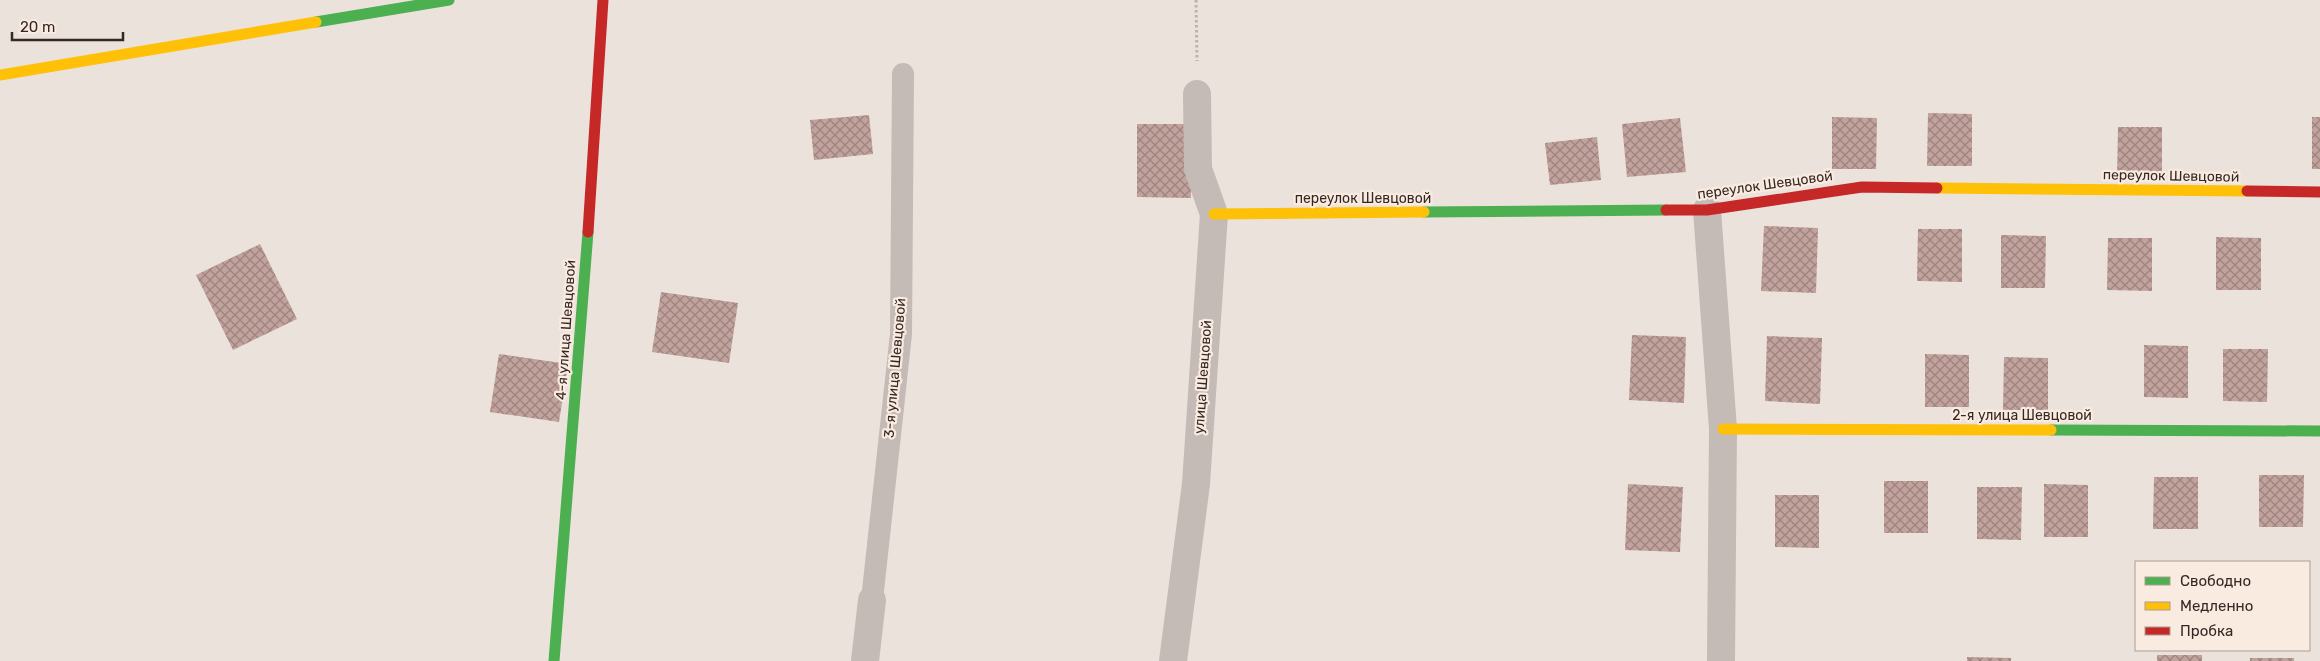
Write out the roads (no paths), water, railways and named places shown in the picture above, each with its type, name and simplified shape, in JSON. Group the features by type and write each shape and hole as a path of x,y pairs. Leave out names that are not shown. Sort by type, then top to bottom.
{"street":[{"path":"0,75 449,0"},
{"name":"4-я улица Шевцовой","path":"554,661 584,302 603,0"},
{"name":"улица Шевцовой","path":"1173,661 1196,484 1214,214 1198,169 1198,94"},
{"name":"переулок Шевцовой","path":"1214,214 1707,210 1862,187 2320,192"},
{"path":"1707,210 1723,429 1721,661"},
{"name":"2-я улица Шевцовой","path":"1723,429 2320,431"},
{"name":"3-я улица Шевцовой","path":"865,661 872,600"}],"lane":[{"name":"3-я улица Шевцовой","path":"872,600 900,334 903,74"}]}
